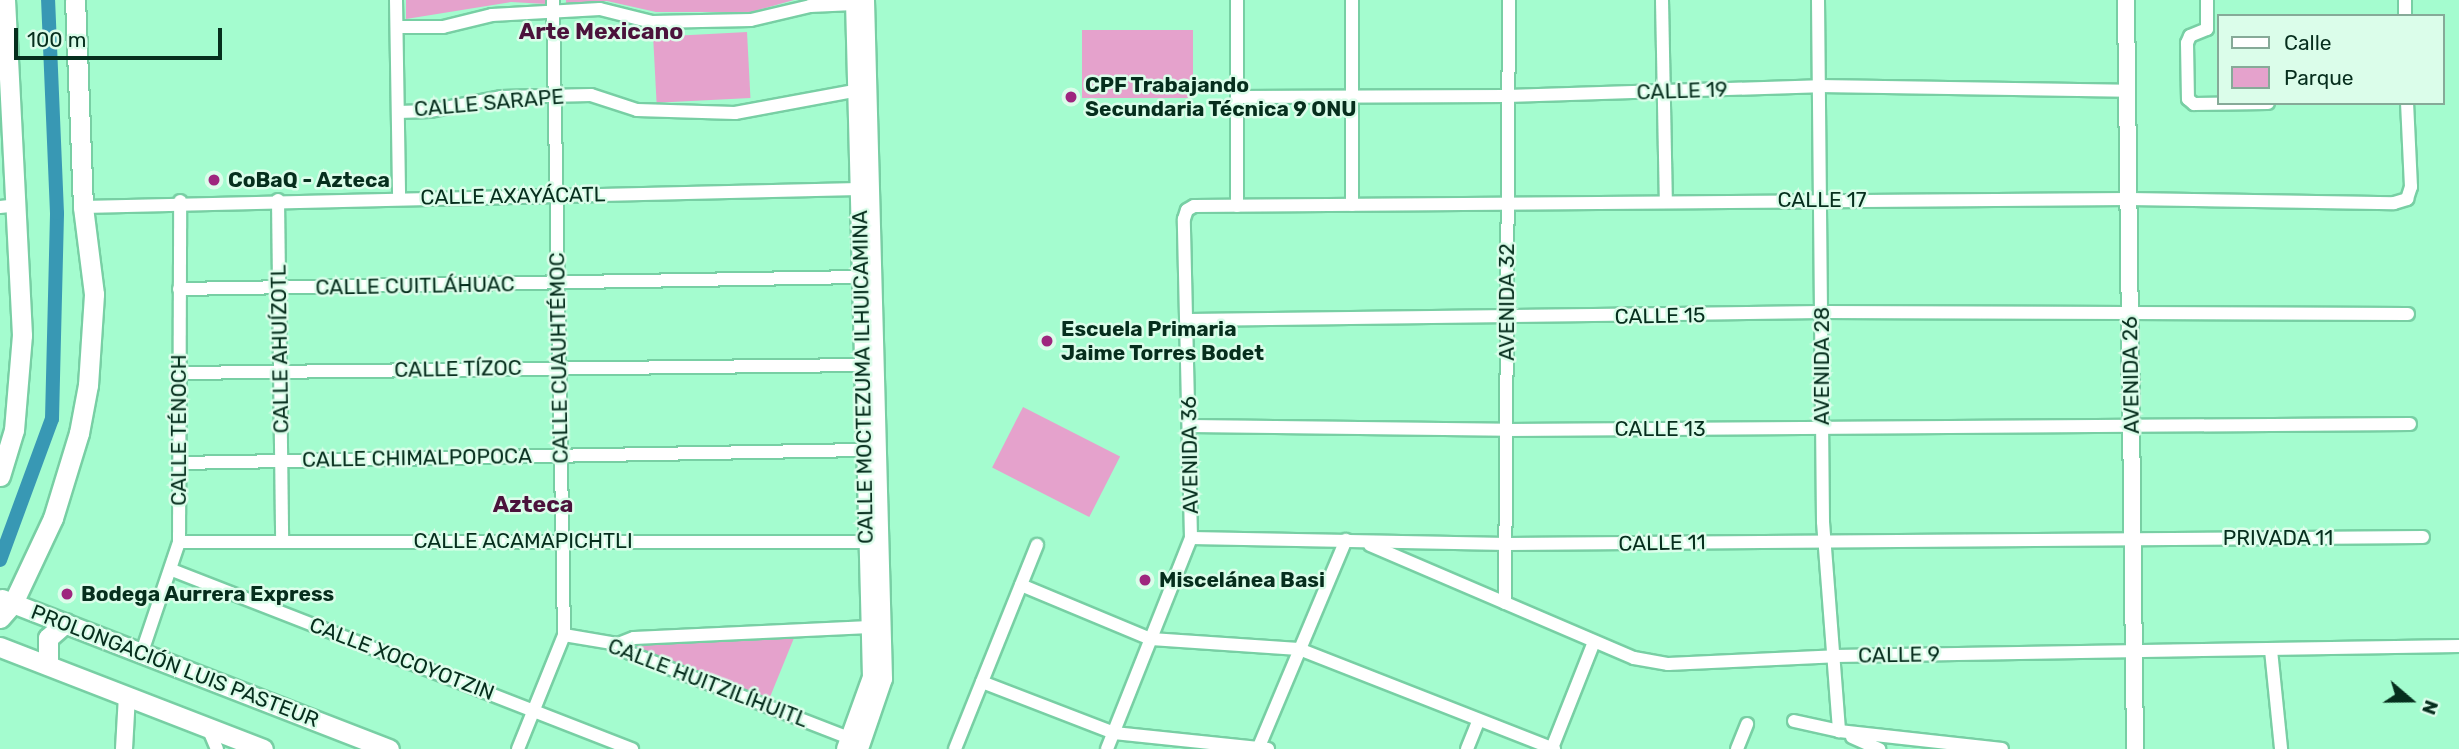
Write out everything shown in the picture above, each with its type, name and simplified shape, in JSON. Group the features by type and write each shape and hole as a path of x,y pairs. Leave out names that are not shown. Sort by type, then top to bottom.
{"main road":[{"path":"0,476 14,430 20,383 9,206 5,0"},
{"path":"4,607 68,475 88,385 94,294 83,207 75,0"},
{"name":"PROLONGACIÓN LUIS PASTEUR","path":"4,607 65,623 389,749"},
{"path":"48,665 48,638 65,623"},
{"path":"0,647 263,749"}],"street":[{"path":"396,0 399,197"},
{"path":"1237,0 1237,206"},
{"path":"1352,0 1352,205"},
{"name":"AVENIDA 32","path":"1505,603 1509,0"},
{"path":"1662,0 1666,202"},
{"name":"AVENIDA 28","path":"1818,0 1822,428 1839,731"},
{"name":"AVENIDA 26","path":"2126,0 2136,652 2135,749"},
{"path":"2207,0 2207,30 2190,36 2187,43 2188,99 2194,104 2218,104"},
{"path":"397,27 443,27 492,15 553,7 600,9 652,22 751,20 810,6 858,1"},
{"name":"CALLE MOCTEZUMA ILHUICAMINA","path":"851,745 884,679 864,89 858,1"},
{"name":"CALLE CUAUHTÉMOC","path":"518,749 564,635 553,7"},
{"name":"CALLE 19","path":"1238,97 1507,96 1819,86 2127,91"},
{"name":"CALLE MOCTEZUMA ILHUICAMINA","path":"851,745 870,688 859,189 864,89"},
{"name":"CALLE SARAPE","path":"398,111 554,95 591,95 637,110 735,113 864,89"},
{"name":"CALLE 17","path":"1237,206 1820,200 2407,199 2411,187 2407,105"},
{"name":"CALLE AXAYÁCATL","path":"83,207 180,201 556,197 859,189"},
{"name":"CALLE AHUÍZOTL","path":"278,200 282,541"},
{"name":"CALLE TÉNOCH","path":"142,652 172,570 179,542 180,201"},
{"name":"AVENIDA 36","path":"1191,538 1186,210 1237,206"},
{"name":"CALLE CUITLÁHUAC","path":"179,289 558,285 861,277"},
{"name":"CALLE 15","path":"1189,320 1508,319 1822,312 2408,314"},
{"name":"CALLE TÍZOC","path":"179,373 863,365"},
{"name":"CALLE 13","path":"1190,426 1507,430 2410,424"},
{"name":"CALLE CHIMALPOPOCA","path":"179,463 865,450"},
{"name":"PRIVADA 11","path":"2134,539 2423,537"},
{"path":"1107,749 1191,538"},
{"name":"CALLE 11","path":"1191,538 1507,544 2134,539"},
{"path":"982,682 1114,733 1262,748 1299,649 1346,540"},
{"name":"CALLE ACAMAPICHTLI","path":"179,542 867,542"},
{"name":"CALLE 9","path":"1363,542 1594,642 1634,658 1668,664 1835,656 2459,646"},
{"path":"955,749 1037,545"},
{"name":"CALLE XOCOYOTZIN","path":"172,570 632,749"},
{"path":"1021,585 1151,639 1299,649 1553,749 1594,642"},
{"path":"618,644 634,638 870,627"},
{"name":"CALLE HUITZILÍHUITL","path":"564,635 618,644 630,653 851,745"},
{"path":"2271,650 2281,749"},
{"path":"124,749 127,696"},
{"path":"1467,749 1479,719"},
{"path":"1794,721 1839,731 2002,749"},
{"path":"1737,749 1747,724"},
{"path":"208,728 217,749"},
{"path":"1839,731 1879,749"}],"green space":[{"path":"406,0 546,0 546,4 511,2 406,19"},
{"path":"566,0 794,0 751,12 656,12 607,1 566,4"},
{"path":"1082,30 1193,30 1193,98 1082,98"},
{"path":"747,32 750,98 657,103 653,37"},
{"path":"1023,407 1120,456 1089,517 992,468"},
{"path":"796,633 768,702 629,649 631,642"}],"waterway":[{"path":"0,560 52,419 57,213 48,0"}],"place":[{"name":"CPF Trabajando Secundaria Técnica 9 ONU","path":"1071,97"},
{"name":"CoBaQ - Azteca","path":"214,180"},
{"name":"Escuela Primaria Jaime Torres Bodet","path":"1047,341"},
{"name":"Miscelánea Basi","path":"1145,580"},
{"name":"Bodega Aurrera Express","path":"67,594"}],"district":[{"name":"Arte Mexicano","path":"601,31"},
{"name":"Azteca","path":"533,504"}]}
